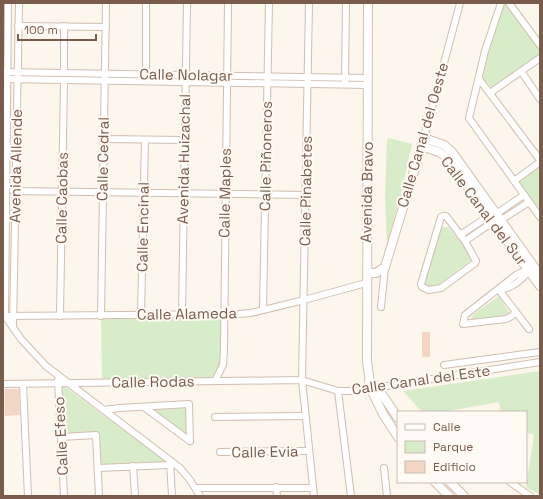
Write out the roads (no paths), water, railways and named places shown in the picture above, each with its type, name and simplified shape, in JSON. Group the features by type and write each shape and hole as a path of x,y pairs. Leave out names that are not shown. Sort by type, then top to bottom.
{"main road":[{"name":"Avenida Bravo","path":"368,3 366,344 372,386 383,414 397,435"},
{"name":"Calle Canal del Sur","path":"423,142 444,145 452,152 495,218 531,269 540,286"},
{"name":"Calle Canal del Oeste","path":"385,267 423,142"},
{"path":"367,272 376,273 385,267"},
{"name":"Calle Canal del Sur","path":"531,269 540,275"},
{"name":"Avenida Bravo","path":"372,386 397,417"},
{"path":"436,483 448,496"},
{"path":"451,483 464,496"}],"street":[{"name":"Avenida Allende","path":"4,316 6,190 5,72 8,3"},
{"name":"Avenida Allende","path":"13,328 19,3"},
{"name":"Calle Cedral","path":"101,316 106,3"},
{"path":"146,3 146,74"},
{"name":"Avenida Huizachal","path":"182,315 187,3"},
{"name":"Calle Maples","path":"216,381 223,364 228,3"},
{"name":"Calle Piñoneros","path":"263,310 269,3"},
{"name":"Calle Pinabetes","path":"309,3 302,380 314,496"},
{"path":"345,85 346,3"},
{"name":"Calle Canal del Oeste","path":"423,142 460,3"},
{"path":"501,3 485,51 469,118 540,217"},
{"path":"509,3 540,44"},
{"path":"18,26 106,27"},
{"path":"64,26 64,73"},
{"path":"490,93 540,58"},
{"path":"521,71 540,99"},
{"name":"Calle Nolagar","path":"5,72 345,77 368,81"},
{"path":"479,78 540,161 514,181"},
{"name":"Calle Nolagar","path":"5,79 345,85 368,81"},
{"name":"Calle Caobas","path":"60,316 64,80"},
{"path":"104,139 184,140"},
{"name":"Calle Encinal","path":"141,315 145,140"},
{"path":"6,190 306,195"},
{"path":"465,241 524,195"},
{"path":"460,235 530,202"},
{"path":"446,216 465,241 476,259 475,263 441,288 429,290 422,287 421,284 441,217 446,216"},
{"name":"Calle Canal del Oeste","path":"381,306 385,267"},
{"path":"516,312 512,316 506,318 463,324 466,314 516,276 531,269"},
{"name":"Calle Alameda","path":"4,316 182,315 245,313 304,300 366,283"},
{"path":"499,290 529,329"},
{"path":"4,316 33,353 58,376 104,410 170,463 180,468 196,488 200,496"},
{"name":"Calle Canal del Este","path":"444,365 540,352"},
{"name":"Calle Canal del Este","path":"302,380 338,391 355,391 372,386 540,362"},
{"name":"Calle Efeso","path":"58,376 64,496"},
{"name":"Calle Rodas","path":"3,384 302,380"},
{"path":"23,384 28,496"},
{"path":"338,391 351,496"},
{"path":"104,410 119,408 188,404 190,442 144,407"},
{"path":"215,417 305,416"},
{"path":"61,437 96,435 99,496"},
{"name":"Calle Evia","path":"220,452 309,451"},
{"path":"98,468 170,463"},
{"path":"170,463 172,496"},
{"path":"133,466 135,496"},
{"path":"384,468 387,496"},
{"path":"511,483 530,496"},
{"path":"276,487 277,496"},
{"path":"196,488 313,488"}]}
